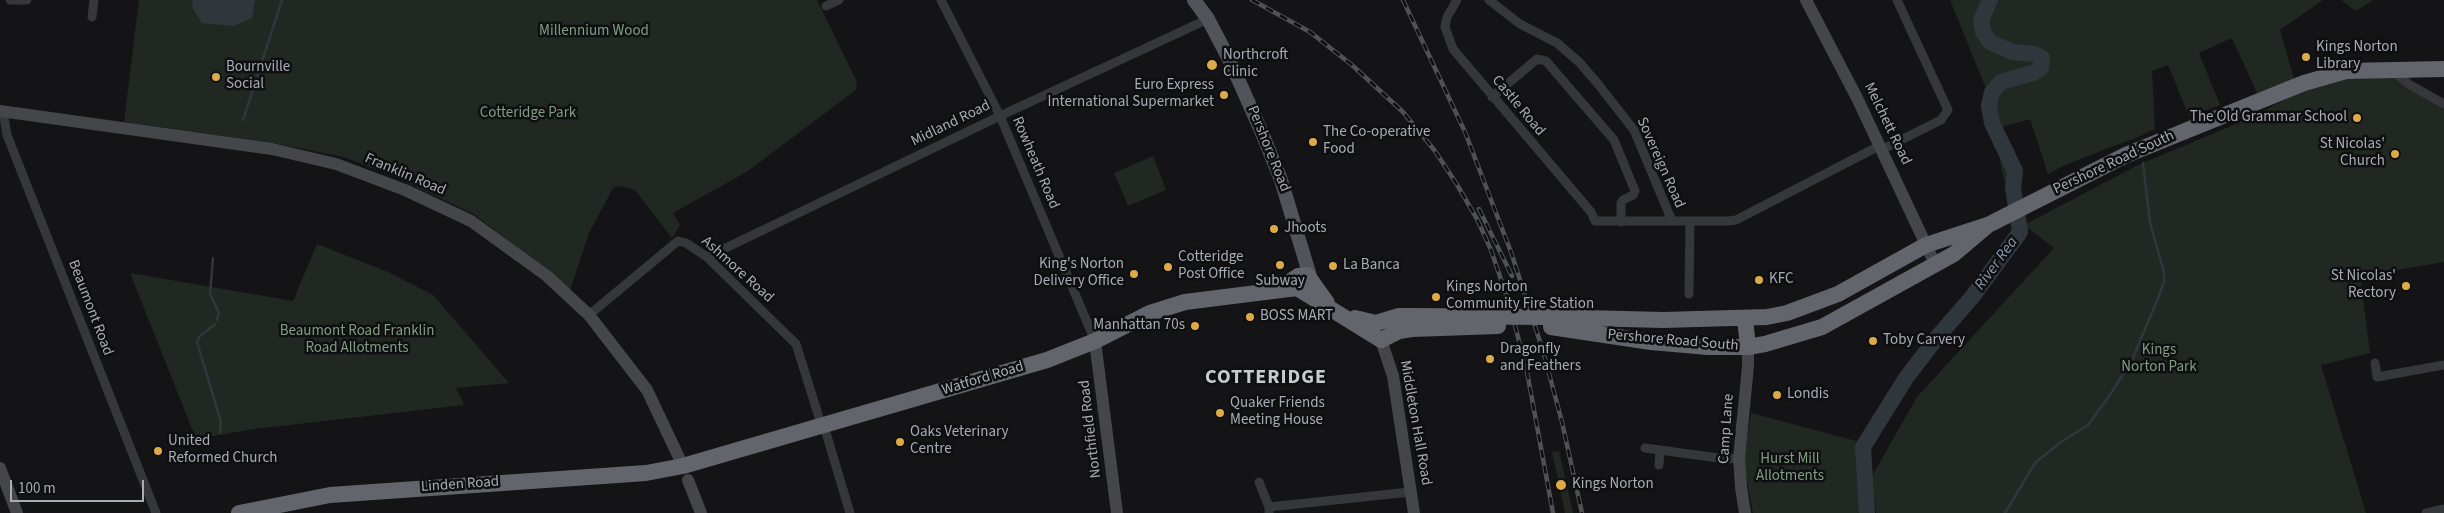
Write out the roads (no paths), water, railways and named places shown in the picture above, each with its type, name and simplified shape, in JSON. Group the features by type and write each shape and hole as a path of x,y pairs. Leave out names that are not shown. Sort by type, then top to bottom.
{"highway":[{"name":"Pershore Road South","path":"1380,331 1550,323 1767,317 1802,309 1838,294 1926,245 1990,224 2126,155 2304,83 2346,71 2390,68 2444,69"},
{"name":"Pershore Road South","path":"1550,323 1651,342 1708,347 1748,347 1808,333 1822,327 1954,254 1990,224"},
{"name":"Watford Road","path":"686,473 823,426 1048,360 1095,341 1150,313 1176,304 1280,289 1303,282"},
{"path":"1303,282 1339,313 1380,331 1399,316 1522,316 1526,320 1550,323"},
{"path":"1745,318 1748,347"},
{"name":"Linden Road","path":"239,513 330,495 646,473 686,473"}],"main road":[{"name":"Pershore Road","path":"1194,0 1208,19 1245,92 1266,140 1303,250 1303,282"}],"street":[{"path":"10,0 27,0"},
{"path":"91,0 92,17"},
{"path":"826,6 839,0"},
{"name":"Rowheath Road","path":"941,0 1000,116 1095,341"},
{"name":"Castle Road","path":"1457,0 1447,17 1445,27 1453,49 1590,212 1595,221"},
{"name":"Sovereign Road","path":"1489,0 1520,24 1557,43 1580,62 1634,130 1672,221"},
{"name":"Melchett Road","path":"1806,0 1880,148 1935,264"},
{"name":"Sovereign Road","path":"1595,221 1729,222 1739,219 1880,148 1941,120 1948,110 1897,0"},
{"name":"Midland Road","path":"707,257 1000,116 1208,19"},
{"path":"1492,97 1538,60 1546,60 1614,140 1635,191 1634,195 1623,200 1621,203 1620,222"},
{"path":"2390,68 2410,85 2444,104"},
{"name":"Franklin Road","path":"1,111 272,149 342,166 405,190 471,221 547,276 589,315 647,390 686,473 701,513"},
{"name":"Beaumont Road","path":"1,111 7,135 156,513"},
{"path":"1689,294 1690,221"},
{"name":"Ashmore Road","path":"589,315 678,241 686,243 707,257 796,344 850,513"},
{"name":"Middleton Hall Road","path":"1380,331 1394,376 1414,513"},
{"name":"Northfield Road","path":"1095,341 1117,513"},
{"name":"Camp Lane","path":"1745,513 1739,458 1748,366 1748,347"},
{"path":"2374,363 2377,377 2444,365"},
{"path":"1645,448 1726,459 1739,458"},
{"path":"1659,465 1660,450"},
{"path":"0,468 17,513"},
{"path":"1259,482 1269,510 1410,492"},
{"path":"2426,513 2444,509"}],"waterway":[{"path":"243,120 282,0"},
{"name":"River Rea","path":"1867,513 1863,447 1906,378 1939,335 1973,296 2020,232 2013,188 2015,171 1992,123 1989,106 1992,92 2001,82 2033,73 2041,68 2042,58 2034,54 2012,52 1990,42 1983,32 1981,20 1990,0"},
{"path":"2005,513 2035,463 2061,442 2088,425 2110,395 2132,360 2158,298 2164,282 2164,272 2150,223 2143,163"},
{"path":"213,258 210,294 219,313 217,320"},
{"path":"215,324 199,337 197,342 221,422 220,433"}],"railway":[{"path":"1252,0 1310,32 1352,65 1403,112 1435,151 1456,183 1477,219 1491,250 1510,306 1527,372 1553,513"},
{"path":"1403,0 1465,132 1511,252 1543,351 1562,422 1582,513"},
{"path":"1479,209 1512,276"}],"place":[{"name":"Kings Norton Library","path":"2306,57"},
{"name":"Northcroft Clinic","path":"1212,65"},
{"name":"Bournville Social","path":"216,77"},
{"name":"Euro Express International Supermarket","path":"1224,95"},
{"name":"The Old Grammar School","path":"2357,118"},
{"name":"The Co-operative Food","path":"1313,142"},
{"name":"St Nicolas' Church","path":"2395,154"},
{"name":"Jhoots","path":"1274,229"},
{"name":"Subway","path":"1280,265"},
{"name":"La Banca","path":"1333,266"},
{"name":"Cotteridge Post Office","path":"1168,267"},
{"name":"King's Norton Delivery Office","path":"1134,274"},
{"name":"KFC","path":"1759,280"},
{"name":"St Nicolas' Rectory","path":"2406,286"},
{"name":"Kings Norton Community Fire Station","path":"1436,297"},
{"name":"BOSS MART","path":"1250,317"},
{"name":"Manhattan 70s","path":"1195,326"},
{"name":"Toby Carvery","path":"1873,341"},
{"name":"Dragonfly and Feathers","path":"1490,359"},
{"name":"Londis","path":"1777,395"},
{"name":"Quaker Friends Meeting House","path":"1220,413"},
{"name":"Oaks Veterinary Centre","path":"900,442"},
{"name":"United Reformed Church","path":"158,451"},
{"name":"Kings Norton","path":"1561,485"}],"district":[{"name":"COTTERIDGE","path":"1266,379"}],"park label":[{"name":"Millennium Wood","path":"594,32"},
{"name":"Cotteridge Park","path":"528,114"},
{"name":"Beaumont Road Franklin Road Allotments","path":"357,340"},
{"name":"Kings Norton Park","path":"2159,360"},
{"name":"Hurst Mill Allotments","path":"1790,468"}]}
